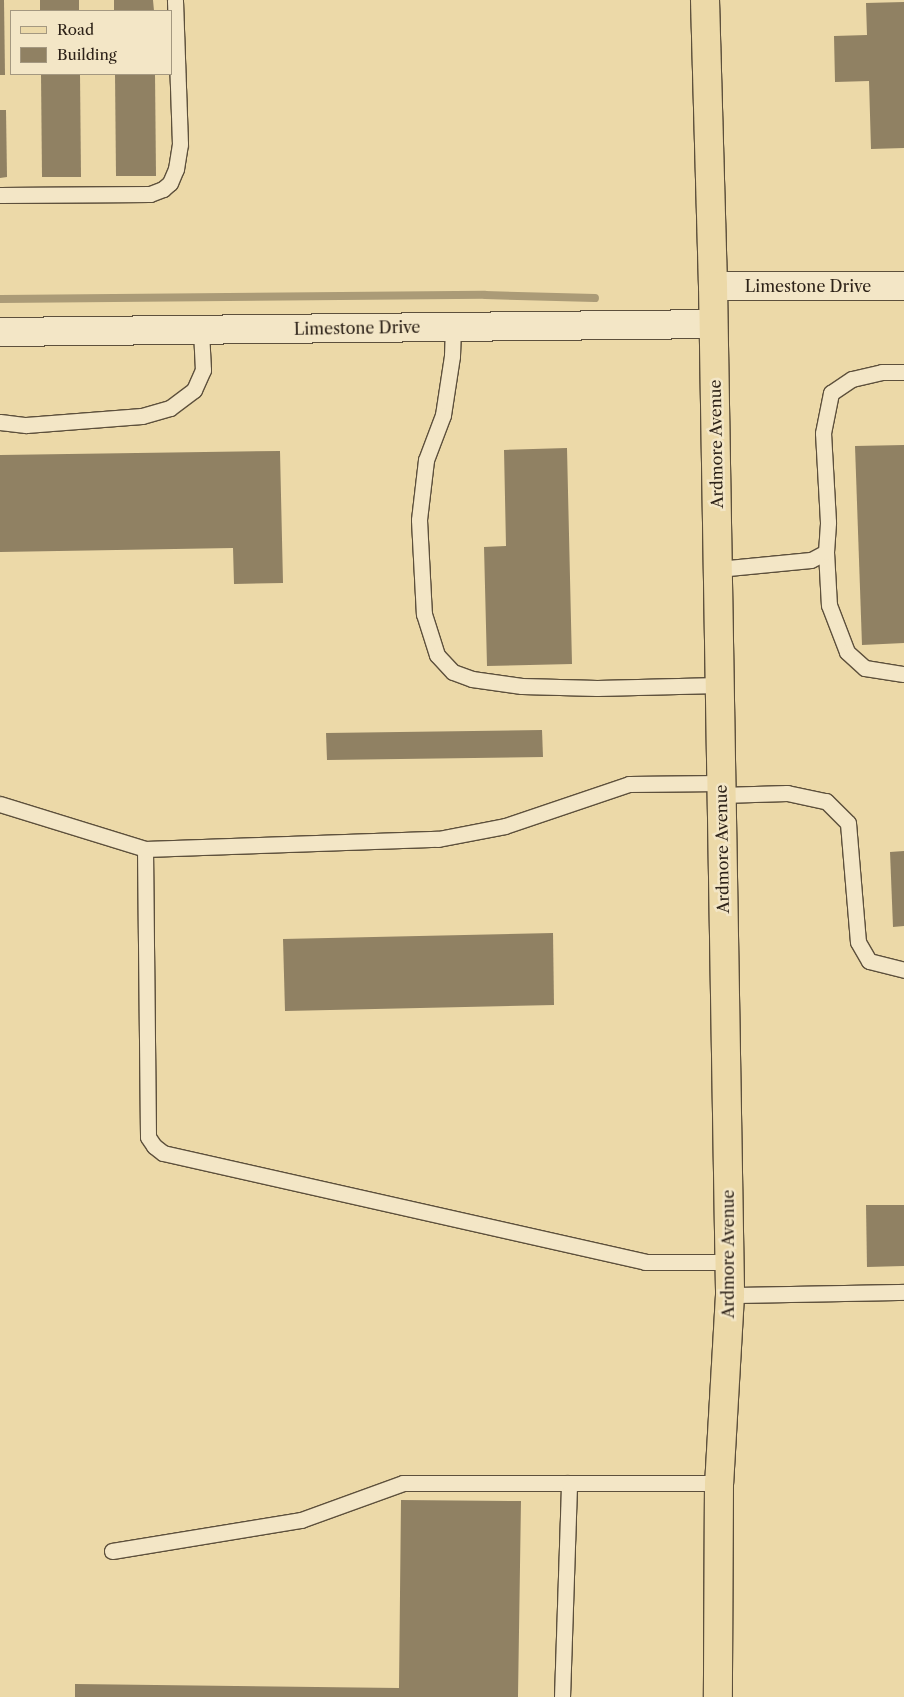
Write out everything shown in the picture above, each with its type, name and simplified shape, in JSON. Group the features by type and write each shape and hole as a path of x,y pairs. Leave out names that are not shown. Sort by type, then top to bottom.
{"main road":[{"name":"Ardmore Avenue","path":"704,0 713,286 730,1295 719,1484 718,1697"}],"street":[{"name":"Limestone Drive","path":"713,286 904,286"},
{"name":"Limestone Drive","path":"0,332 713,324"}],"lane":[{"path":"0,195 150,194 163,189 170,183 176,169 180,144 175,0"},
{"path":"453,327 452,356 443,415 426,460 419,520 424,614 437,655 453,672 472,678 522,686 597,688 719,685"},
{"path":"0,422 26,425 142,416 170,408 194,390 203,370 201,330"},
{"path":"904,372 882,372 852,379 831,393 823,433 828,522 826,552 829,605 847,652 865,668 904,674"},
{"path":"718,569 811,560 826,552"},
{"path":"0,804 145,848 438,839 504,826 629,784 787,793 826,802 848,823 858,942 869,960 904,970"},
{"path":"145,848 148,1137 154,1146 163,1153 645,1262 729,1262"},
{"path":"730,1295 904,1292"},
{"path":"112,1551 301,1520 403,1483 719,1484"},
{"path":"562,1697 569,1483"}],"building":[{"path":"0,0 4,0 5,75 0,75"},
{"path":"40,0 79,0 79,10 40,10"},
{"path":"114,0 153,0 154,10 114,10"},
{"path":"904,2 904,148 871,149 869,81 835,82 834,36 867,35 866,3"},
{"path":"41,75 80,75 81,177 42,177"},
{"path":"115,75 155,75 156,176 116,176"},
{"path":"0,110 6,110 7,177 0,178"},
{"path":"904,445 904,643 862,645 855,446"},
{"path":"567,448 572,664 487,666 484,547 506,546 504,450"},
{"path":"280,451 283,583 234,584 233,548 0,552 0,455"},
{"path":"542,730 543,757 327,760 326,733"},
{"path":"904,851 904,926 893,927 890,852"},
{"path":"553,933 554,1005 285,1011 283,939"},
{"path":"866,1205 904,1205 904,1266 867,1267"},
{"path":"401,1500 521,1501 518,1697 75,1697 75,1684 399,1688"}],"waterway":[{"path":"0,299 485,295 595,298"}]}
